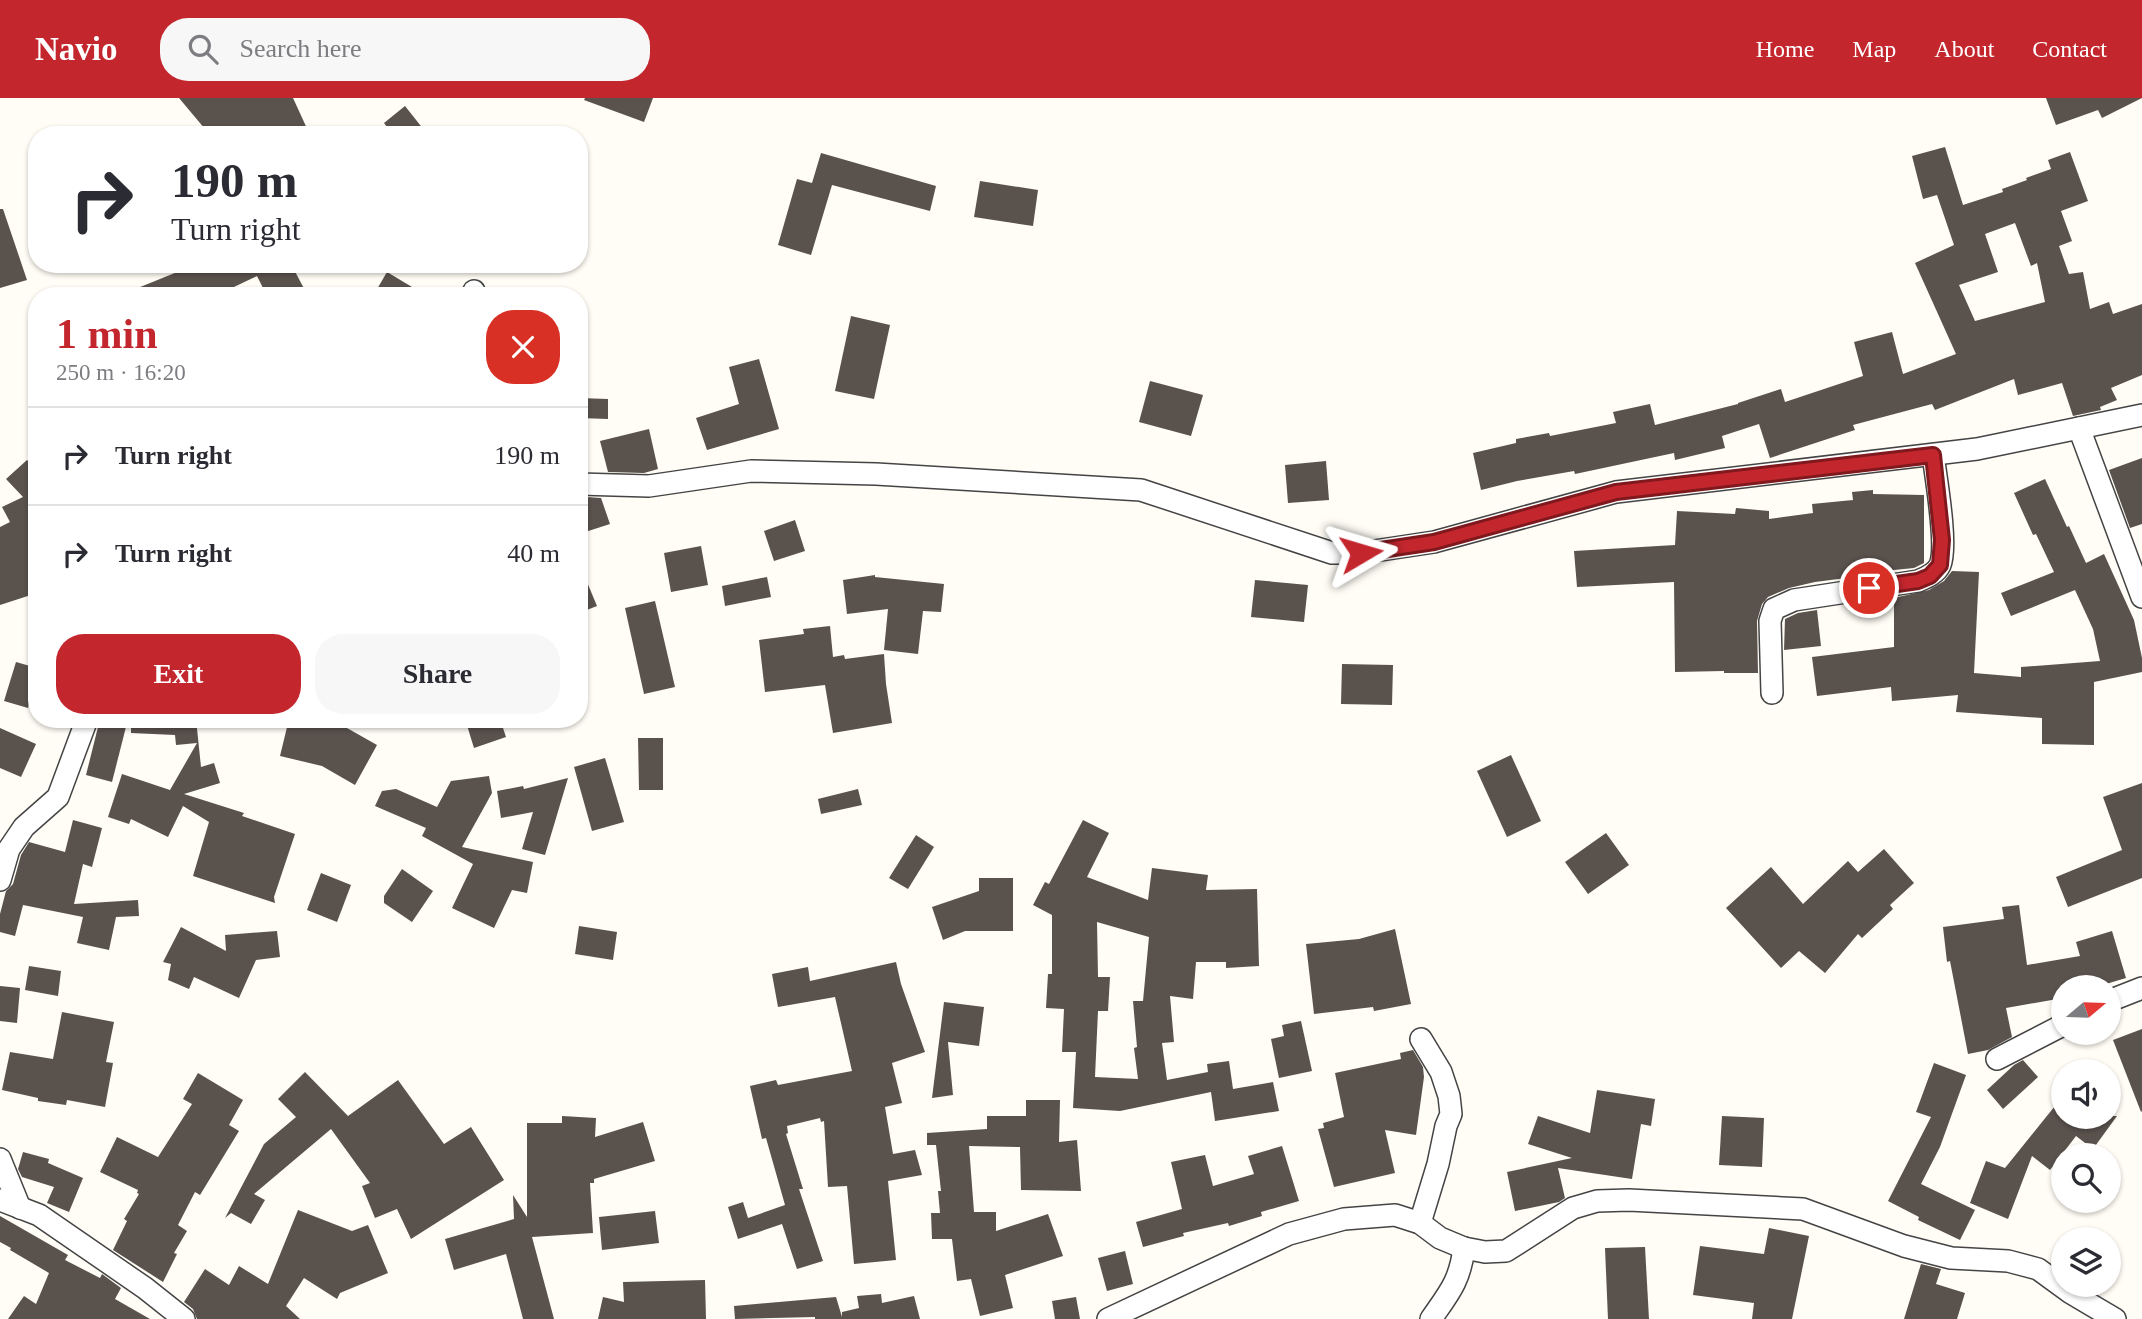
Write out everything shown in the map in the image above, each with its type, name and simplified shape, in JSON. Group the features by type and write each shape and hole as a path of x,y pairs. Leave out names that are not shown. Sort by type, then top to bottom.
{"street":[{"path":"588,484 649,486 751,471 876,474 1141,490 1332,553 1361,553 1434,542 1616,492 1977,449 2142,415"},
{"path":"2079,428 2142,597"},
{"path":"1772,693 1770,621 1774,609 1794,600 1918,581 1930,576 1940,565 1942,540 1933,455"},
{"path":"0,880 9,849 23,827 58,797 85,728"},
{"path":"2121,996 2142,988"},
{"path":"1997,1059 2051,1031"},
{"path":"1420,1223 1451,1114 1449,1096 1441,1072 1421,1039"},
{"path":"0,1159 20,1208"},
{"path":"0,1200 39,1215 145,1288 184,1319"},
{"path":"1108,1319 1289,1234 1344,1219 1395,1215 1420,1223 1440,1238 1464,1248 1485,1252 1506,1251 1573,1208 1597,1201 1679,1202 1803,1209 1904,1246 1951,1258 2008,1261 2038,1269 2071,1293 2115,1319"},
{"path":"1431,1319 1461,1270 1464,1248"}],"building":[{"path":"179,98 293,98 306,126 202,126"},
{"path":"653,98 644,122 584,100"},
{"path":"2046,98 2142,98 2102,118 2098,110 2056,125"},
{"path":"405,106 421,126 386,126 384,123"},
{"path":"1945,147 1963,205 2003,192 2002,189 2051,169 2048,160 2070,152 2088,201 2061,211 2072,241 2059,246 2069,274 2083,272 2090,309 2109,302 2113,314 2142,304 2142,375 2111,388 2117,400 2100,407 2101,410 2073,416 2062,383 2018,395 2014,379 1935,410 1932,404 1853,425 1855,430 1770,458 1759,424 1722,436 1725,448 1675,460 1674,453 1481,490 1473,453 1516,443 1516,439 1549,433 1550,436 1616,423 1613,412 1650,404 1655,425 1738,404 1781,389 1785,402 1863,376 1854,342 1892,332 1903,374 1956,354 1915,263 1954,245 1937,195 1923,199 1912,156","holes":["2015,223 2031,266 2037,263 2045,302 1975,321 1959,285 1998,272 1985,234"]},
{"path":"821,153 936,186 930,211 832,185 811,255 778,245 797,179 812,183"},
{"path":"980,181 1038,190 1033,226 974,217"},
{"path":"0,209 3,209 27,280 0,288"},
{"path":"175,273 296,273 303,287 262,287 257,276 234,287 140,287"},
{"path":"389,273 412,287 378,287"},
{"path":"851,316 890,325 874,399 835,391"},
{"path":"759,359 779,429 707,450 696,418 739,404 729,367"},
{"path":"1150,381 1203,395 1191,436 1139,422"},
{"path":"588,398 608,399 608,419 588,418"},
{"path":"649,429 658,469 644,473 608,472 600,441"},
{"path":"2142,458 2142,524 2130,528 2109,470"},
{"path":"28,461 28,596 0,605 0,527 10,522 2,507 23,497 6,479"},
{"path":"1326,461 1329,500 1288,503 1285,465"},
{"path":"2045,479 2086,563 2104,554 2134,620 2142,658 2142,672 2094,682 2094,745 2042,744 2042,718 1956,712 1958,695 1892,701 1891,687 1817,696 1812,657 1894,647 1894,598 1929,590 1944,581 1952,571 1979,572 1974,673 2021,677 2021,667 2100,661 2093,629 2075,590 2011,616 2001,593 2054,572 2014,493"},
{"path":"1873,490 1873,494 1924,495 1924,563 1914,568 1854,574 1854,577 1815,582 1789,588 1768,597 1762,604 1757,621 1758,673 1675,672 1674,582 1577,587 1574,551 1675,545 1677,511 1735,514 1736,508 1769,511 1769,519 1813,513 1812,504 1853,500 1852,492"},
{"path":"588,497 601,498 610,524 588,531"},
{"path":"795,520 805,551 774,561 764,531"},
{"path":"701,546 708,585 671,592 664,553"},
{"path":"875,575 944,584 941,612 923,611 918,654 884,650 888,609 847,614 843,580"},
{"path":"767,577 771,597 725,606 722,586"},
{"path":"1255,580 1308,585 1304,622 1251,617"},
{"path":"588,584 597,606 588,610"},
{"path":"655,601 675,687 644,694 625,608"},
{"path":"1817,610 1821,646 1784,650 1785,619 1798,613"},
{"path":"830,626 833,657 844,655 845,659 884,654 892,723 833,733 825,685 765,692 759,640 804,634 803,629"},
{"path":"16,662 28,665 28,708 4,701"},
{"path":"1342,664 1393,665 1392,705 1341,704"},
{"path":"0,728 36,744 21,777 0,768"},
{"path":"98,728 126,728 112,782 86,775"},
{"path":"131,728 197,728 201,767 214,763 220,783 184,794 244,813 242,816 295,834 274,897 275,903 193,876 209,822 183,806 168,837 131,819 129,824 108,817 122,774 170,790 197,743 176,745 175,735 131,733"},
{"path":"287,728 347,728 377,745 355,785 322,766 280,756"},
{"path":"468,728 503,728 506,737 474,748"},
{"path":"638,738 663,738 663,790 639,790"},
{"path":"1511,755 1541,821 1507,837 1477,771"},
{"path":"605,758 624,822 592,831 574,767"},
{"path":"489,776 492,793 462,847 533,862 527,893 512,890 494,928 452,908 473,864 422,836 426,828 375,806 382,791 396,789 437,807 451,781"},
{"path":"568,778 545,855 522,849 533,812 501,818 497,791 523,786 524,789"},
{"path":"2142,783 2142,878 2068,907 2056,877 2122,850 2103,797"},
{"path":"858,789 862,805 821,814 818,799"},
{"path":"73,820 102,828 92,867 83,864 74,904 138,900 139,916 116,917 109,950 77,943 83,917 23,905 15,936 0,932 0,914 6,891 13,884 21,855 29,842 65,852"},
{"path":"1083,820 1109,833 1087,877 1148,900 1152,868 1208,875 1206,890 1257,889 1259,966 1226,968 1226,962 1196,962 1193,999 1170,996 1174,1042 1162,1043 1167,1080 1208,1072 1207,1064 1229,1061 1233,1089 1273,1082 1279,1111 1215,1121 1211,1092 1120,1111 1073,1108 1076,1052 1062,1052 1064,1009 1046,1008 1048,974 1052,974 1052,915 1033,905 1045,882 1049,884","holes":["1097,922 1149,937 1143,1001 1133,1001 1138,1079 1095,1077 1098,1011 1108,1011 1110,977 1098,977"]},
{"path":"1606,833 1629,865 1588,894 1565,862"},
{"path":"916,835 934,847 908,889 889,878"},
{"path":"1884,849 1914,883 1890,905 1893,909 1862,938 1858,934 1825,973 1799,951 1781,968 1726,908 1771,867 1803,904 1848,861 1858,872"},
{"path":"402,869 433,891 412,922 384,903 384,896"},
{"path":"321,873 351,885 337,922 307,910"},
{"path":"979,878 1013,878 1013,931 965,931 943,940 932,907 979,891"},
{"path":"2019,905 2027,965 2080,956 2076,942 2112,931 2126,978 2121,980 2121,975 2051,975 2051,1000 2006,1008 2012,1037 1988,1050 1968,1054 1950,961 1947,962 1943,927 2004,919 2002,907"},
{"path":"579,926 617,932 613,960 575,954"},
{"path":"181,927 226,951 225,935 277,931 280,957 256,960 239,998 194,977 189,989 168,980 171,964 163,962"},
{"path":"1395,929 1411,1004 1374,1011 1373,1007 1314,1014 1306,944 1359,939"},
{"path":"896,962 925,1052 892,1063 902,1103 885,1107 893,1154 915,1150 922,1175 888,1181 896,1260 854,1264 847,1186 828,1187 824,1121 821,1122 820,1118 787,1126 786,1134 803,1189 799,1189 823,1261 797,1269 782,1224 738,1239 728,1207 743,1202 748,1218 785,1205 766,1138 762,1139 750,1086 776,1080 778,1085 852,1071 835,997 778,1007 772,974 808,967 810,981"},
{"path":"29,966 61,971 58,996 25,990"},
{"path":"0,986 20,988 17,1023 0,1021"},
{"path":"944,1002 984,1007 979,1046 948,1042 953,1095 932,1098"},
{"path":"62,1012 114,1022 106,1062 113,1063 105,1107 67,1100 66,1105 38,1101 38,1098 2,1090 10,1052 53,1059"},
{"path":"1301,1021 1312,1071 1279,1078 1271,1039 1284,1036 1282,1025"},
{"path":"2142,1029 2141,1112 2115,1045 2121,1045 2121,1037"},
{"path":"1413,1050 1423,1067 1424,1077 1416,1135 1385,1130 1395,1173 1334,1187 1318,1129 1324,1128 1323,1123 1344,1117 1335,1073 1401,1059 1400,1053"},
{"path":"2023,1060 2038,1077 2003,1109 1987,1090"},
{"path":"1934,1063 1966,1075 1940,1147 1921,1184 1975,1210 1960,1240 1918,1220 1919,1217 1888,1201 1931,1117 1916,1112"},
{"path":"305,1072 348,1116 398,1080 444,1144 471,1127 504,1180 411,1239 397,1209 375,1218 362,1186 370,1183 331,1129 254,1194 265,1200 251,1224 231,1213 225,1218 264,1144 296,1117 278,1099"},
{"path":"198,1073 243,1100 229,1125 239,1131 200,1195 195,1192 178,1225 187,1231 174,1253 177,1254 163,1282 113,1250 127,1221 124,1219 139,1194 138,1190 100,1172 117,1137 158,1157 192,1104 183,1099"},
{"path":"1597,1090 1655,1099 1651,1126 1641,1124 1632,1179 1558,1168 1565,1198 1559,1202 1515,1211 1507,1172 1572,1158 1528,1144 1538,1116 1590,1133"},
{"path":"1026,1100 1060,1100 1059,1142 1077,1140 1081,1191 1021,1190 1020,1147 969,1146 974,1212 996,1212 996,1231 1048,1214 1063,1256 1005,1275 1013,1308 980,1316 971,1279 957,1281 952,1239 932,1239 931,1213 940,1213 938,1191 941,1191 936,1145 927,1145 927,1133 987,1129 987,1116 1026,1116"},
{"path":"2051,1111 2051,1129 2108,1129 2097,1143 2085,1143 2076,1136 2071,1143 2051,1143 2050,1170 2032,1156 2008,1219 1970,1203 1986,1161 2005,1168"},
{"path":"562,1116 596,1118 595,1137 643,1122 655,1161 594,1179 594,1183 590,1183 593,1233 532,1237 554,1319 523,1319 506,1254 454,1270 445,1239 514,1219 513,1195 527,1217 527,1123 562,1123"},
{"path":"1722,1116 1764,1118 1762,1167 1719,1165"},
{"path":"1282,1146 1299,1201 1261,1212 1262,1216 1229,1226 1228,1223 1183,1233 1184,1236 1143,1247 1136,1222 1182,1209 1171,1162 1205,1155 1213,1186 1254,1174 1248,1156"},
{"path":"23,1152 49,1159 48,1163 83,1178 69,1212 47,1203 54,1187 22,1177 18,1169"},
{"path":"298,1210 352,1231 368,1225 388,1273 340,1293 337,1299 304,1278 286,1306 300,1319 197,1319 193,1309 184,1302 205,1269 229,1285 239,1266 268,1284"},
{"path":"655,1211 659,1243 602,1250 599,1217"},
{"path":"0,1216 68,1255 65,1260 100,1278 102,1274 121,1288 115,1299 150,1319 8,1319 24,1296 36,1304 49,1273 0,1242"},
{"path":"1769,1228 1809,1236 1792,1319 1752,1319 1754,1303 1693,1295 1700,1246 1764,1254"},
{"path":"1645,1247 1649,1319 1608,1319 1605,1248"},
{"path":"1125,1251 1133,1284 1107,1291 1098,1258"},
{"path":"1921,1264 1941,1269 1936,1284 1965,1293 1957,1319 1904,1319"},
{"path":"705,1280 706,1319 598,1319 603,1297 624,1302 623,1282"},
{"path":"881,1294 882,1303 914,1296 920,1319 735,1319 734,1306 836,1297 842,1317 842,1312 859,1308 857,1296"},
{"path":"1076,1297 1080,1319 1055,1319 1052,1301"}],"route":[{"path":"1361,553 1434,542 1616,492 1933,455 1942,540 1940,565 1930,576 1918,581 1869,588"}]}
